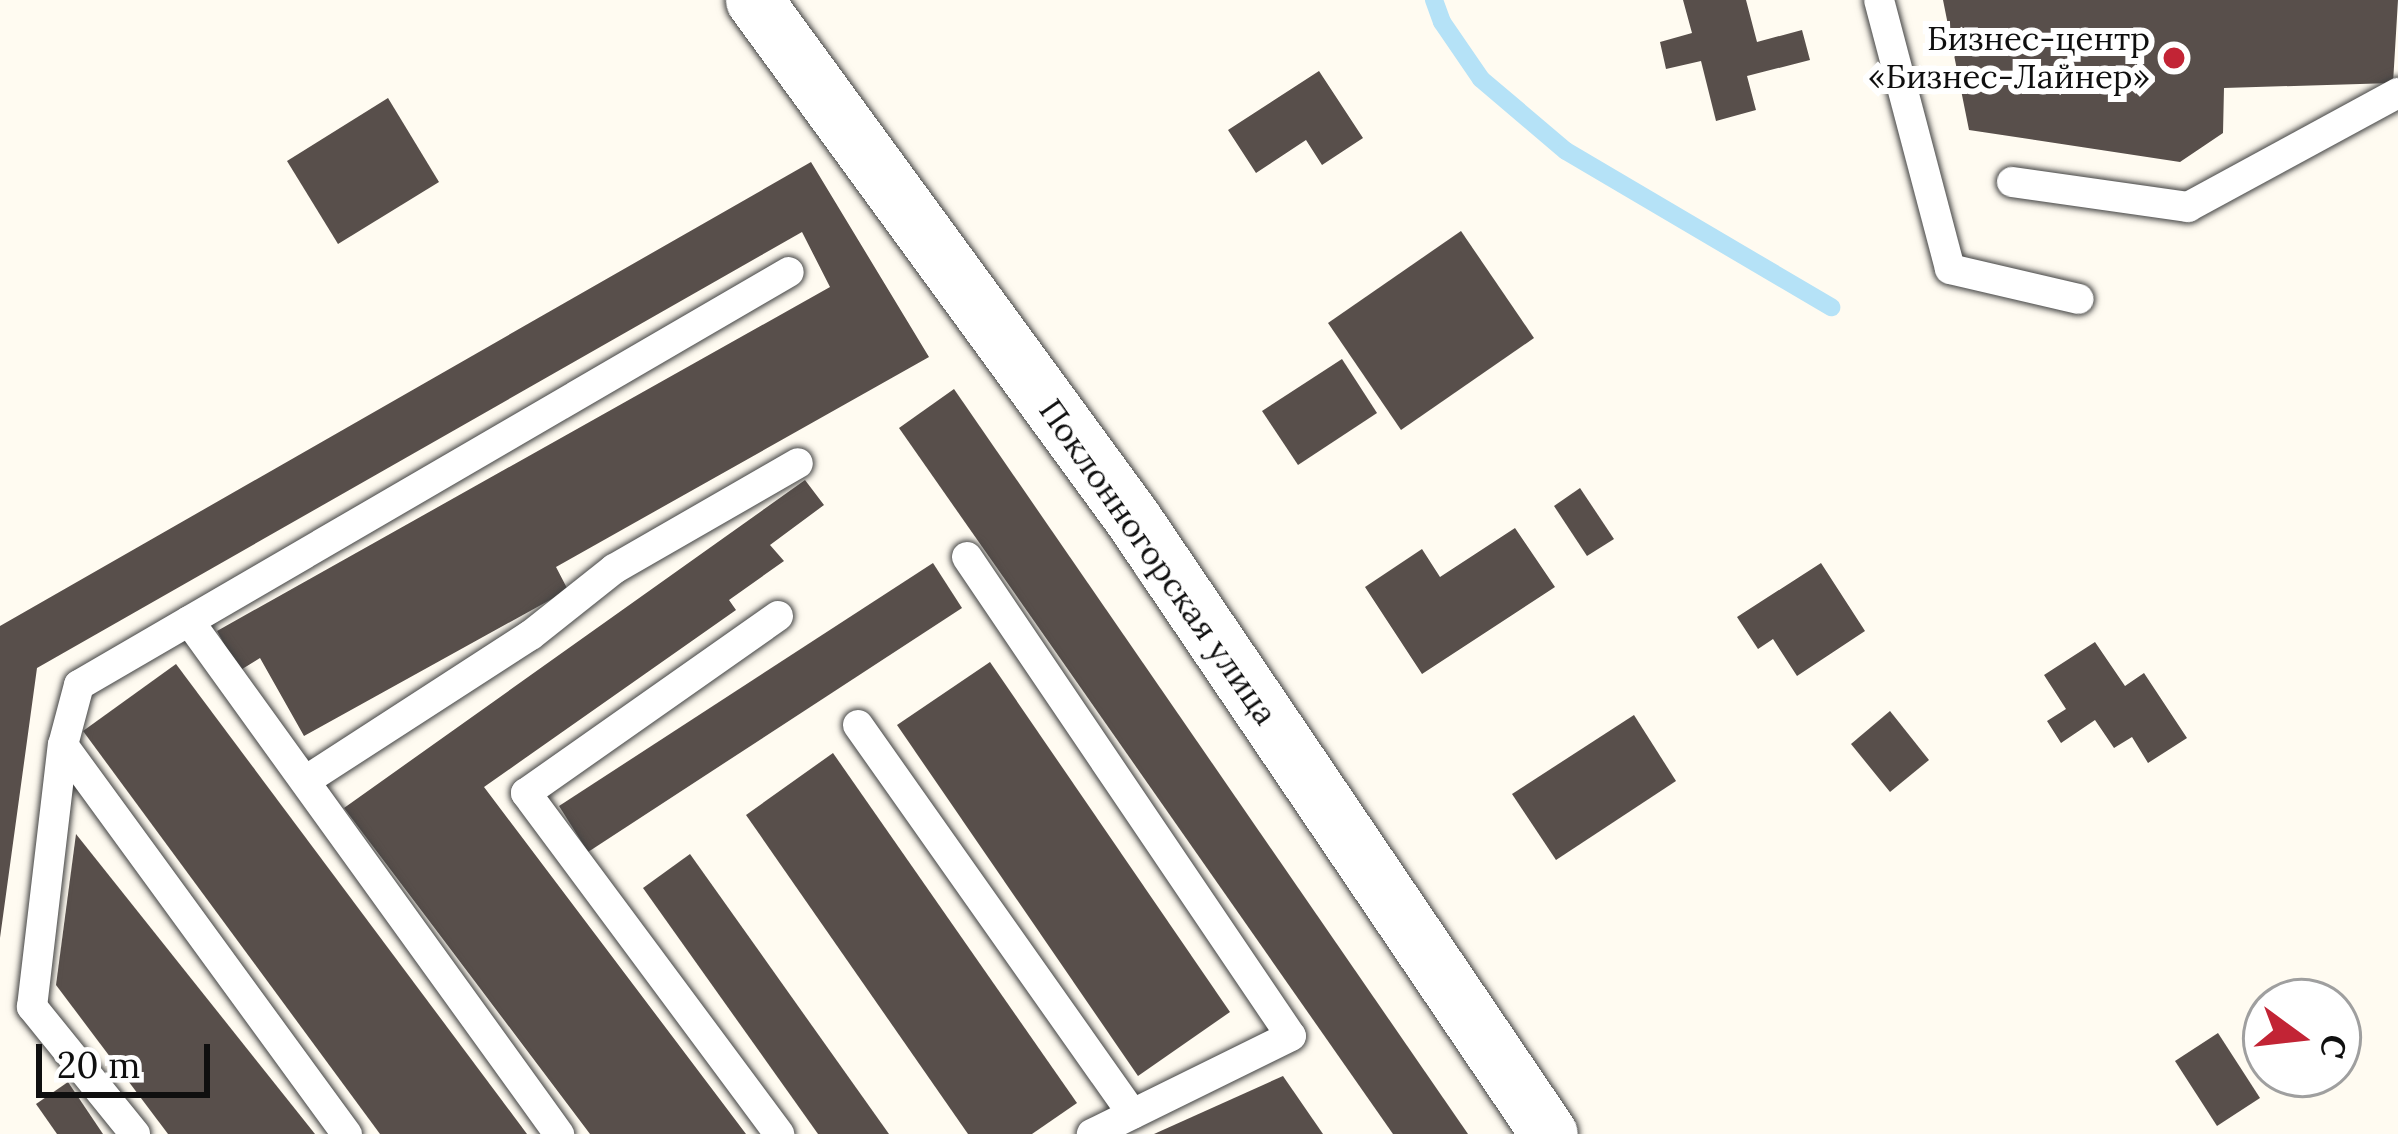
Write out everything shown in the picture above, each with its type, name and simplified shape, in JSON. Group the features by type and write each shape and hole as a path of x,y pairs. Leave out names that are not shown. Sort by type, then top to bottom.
{"street":[{"name":"Поклонногорская улица","path":"754,0 1133,519 1549,1134"}],"lane":[{"path":"1879,0 1950,269 2079,299"},
{"path":"2012,182 2188,207 2398,93"},
{"path":"135,1134 32,1007 63,745 79,685 789,272"},
{"path":"304,781 531,635 614,569 798,463"},
{"path":"967,556 1291,1036 1092,1134"},
{"path":"778,616 526,793 779,1134"},
{"path":"189,620 559,1134"},
{"path":"858,725 1132,1114"},
{"path":"63,745 347,1134"}],"building":[{"path":"1683,0 1746,0 1757,42 1802,30 1810,60 1747,76 1756,110 1716,121 1701,61 1666,69 1660,42 1692,33"},
{"name":"Бизнес-центр «Бизнес-Лайнер»","path":"1943,0 2398,0 2393,83 2224,88 2223,133 2180,162 1969,130"},
{"path":"1319,71 1363,138 1322,165 1306,140 1256,173 1228,130"},
{"path":"388,98 439,182 338,244 287,161"},
{"path":"811,162 929,357 556,567 568,590 304,736 260,658 239,671 217,631 830,287 802,232 37,668 0,938 0,626"},
{"path":"1461,231 1534,338 1401,430 1328,323"},
{"path":"1342,359 1377,413 1298,465 1262,411"},
{"path":"954,389 1468,1134 1393,1134 899,428"},
{"path":"805,480 824,505 770,545 784,561 729,600 736,610 484,787 746,1134 590,1134 344,808"},
{"path":"1580,488 1614,539 1587,556 1554,506"},
{"path":"1515,528 1555,587 1422,674 1365,587 1422,549 1440,577"},
{"path":"933,563 962,608 588,852 559,806"},
{"path":"1821,563 1865,631 1797,676 1773,639 1758,649 1737,617"},
{"path":"2095,642 2125,686 2144,673 2187,738 2148,763 2132,737 2114,748 2095,720 2061,743 2047,721 2066,709 2044,675"},
{"path":"990,662 1230,1012 1138,1076 897,725"},
{"path":"176,664 527,1134 380,1134 83,731"},
{"path":"1890,711 1929,760 1890,792 1851,744"},
{"path":"1634,715 1676,781 1556,860 1512,794"},
{"path":"833,753 1077,1103 1032,1134 968,1134 746,815"},
{"path":"76,834 315,1134 168,1134 56,985"},
{"path":"690,854 889,1134 818,1134 643,888"},
{"path":"2218,1033 2242,1070 2242,1098 2260,1098 2217,1126 2175,1061"},
{"path":"1283,1076 1323,1134 1154,1134"},
{"path":"68,1082 103,1134 57,1134 36,1104"}],"waterway":[{"path":"1434,0 1442,22 1481,79 1566,151 1831,307"}],"place":[{"name":"Бизнес-центр «Бизнес-Лайнер»","path":"2174,58"}]}
